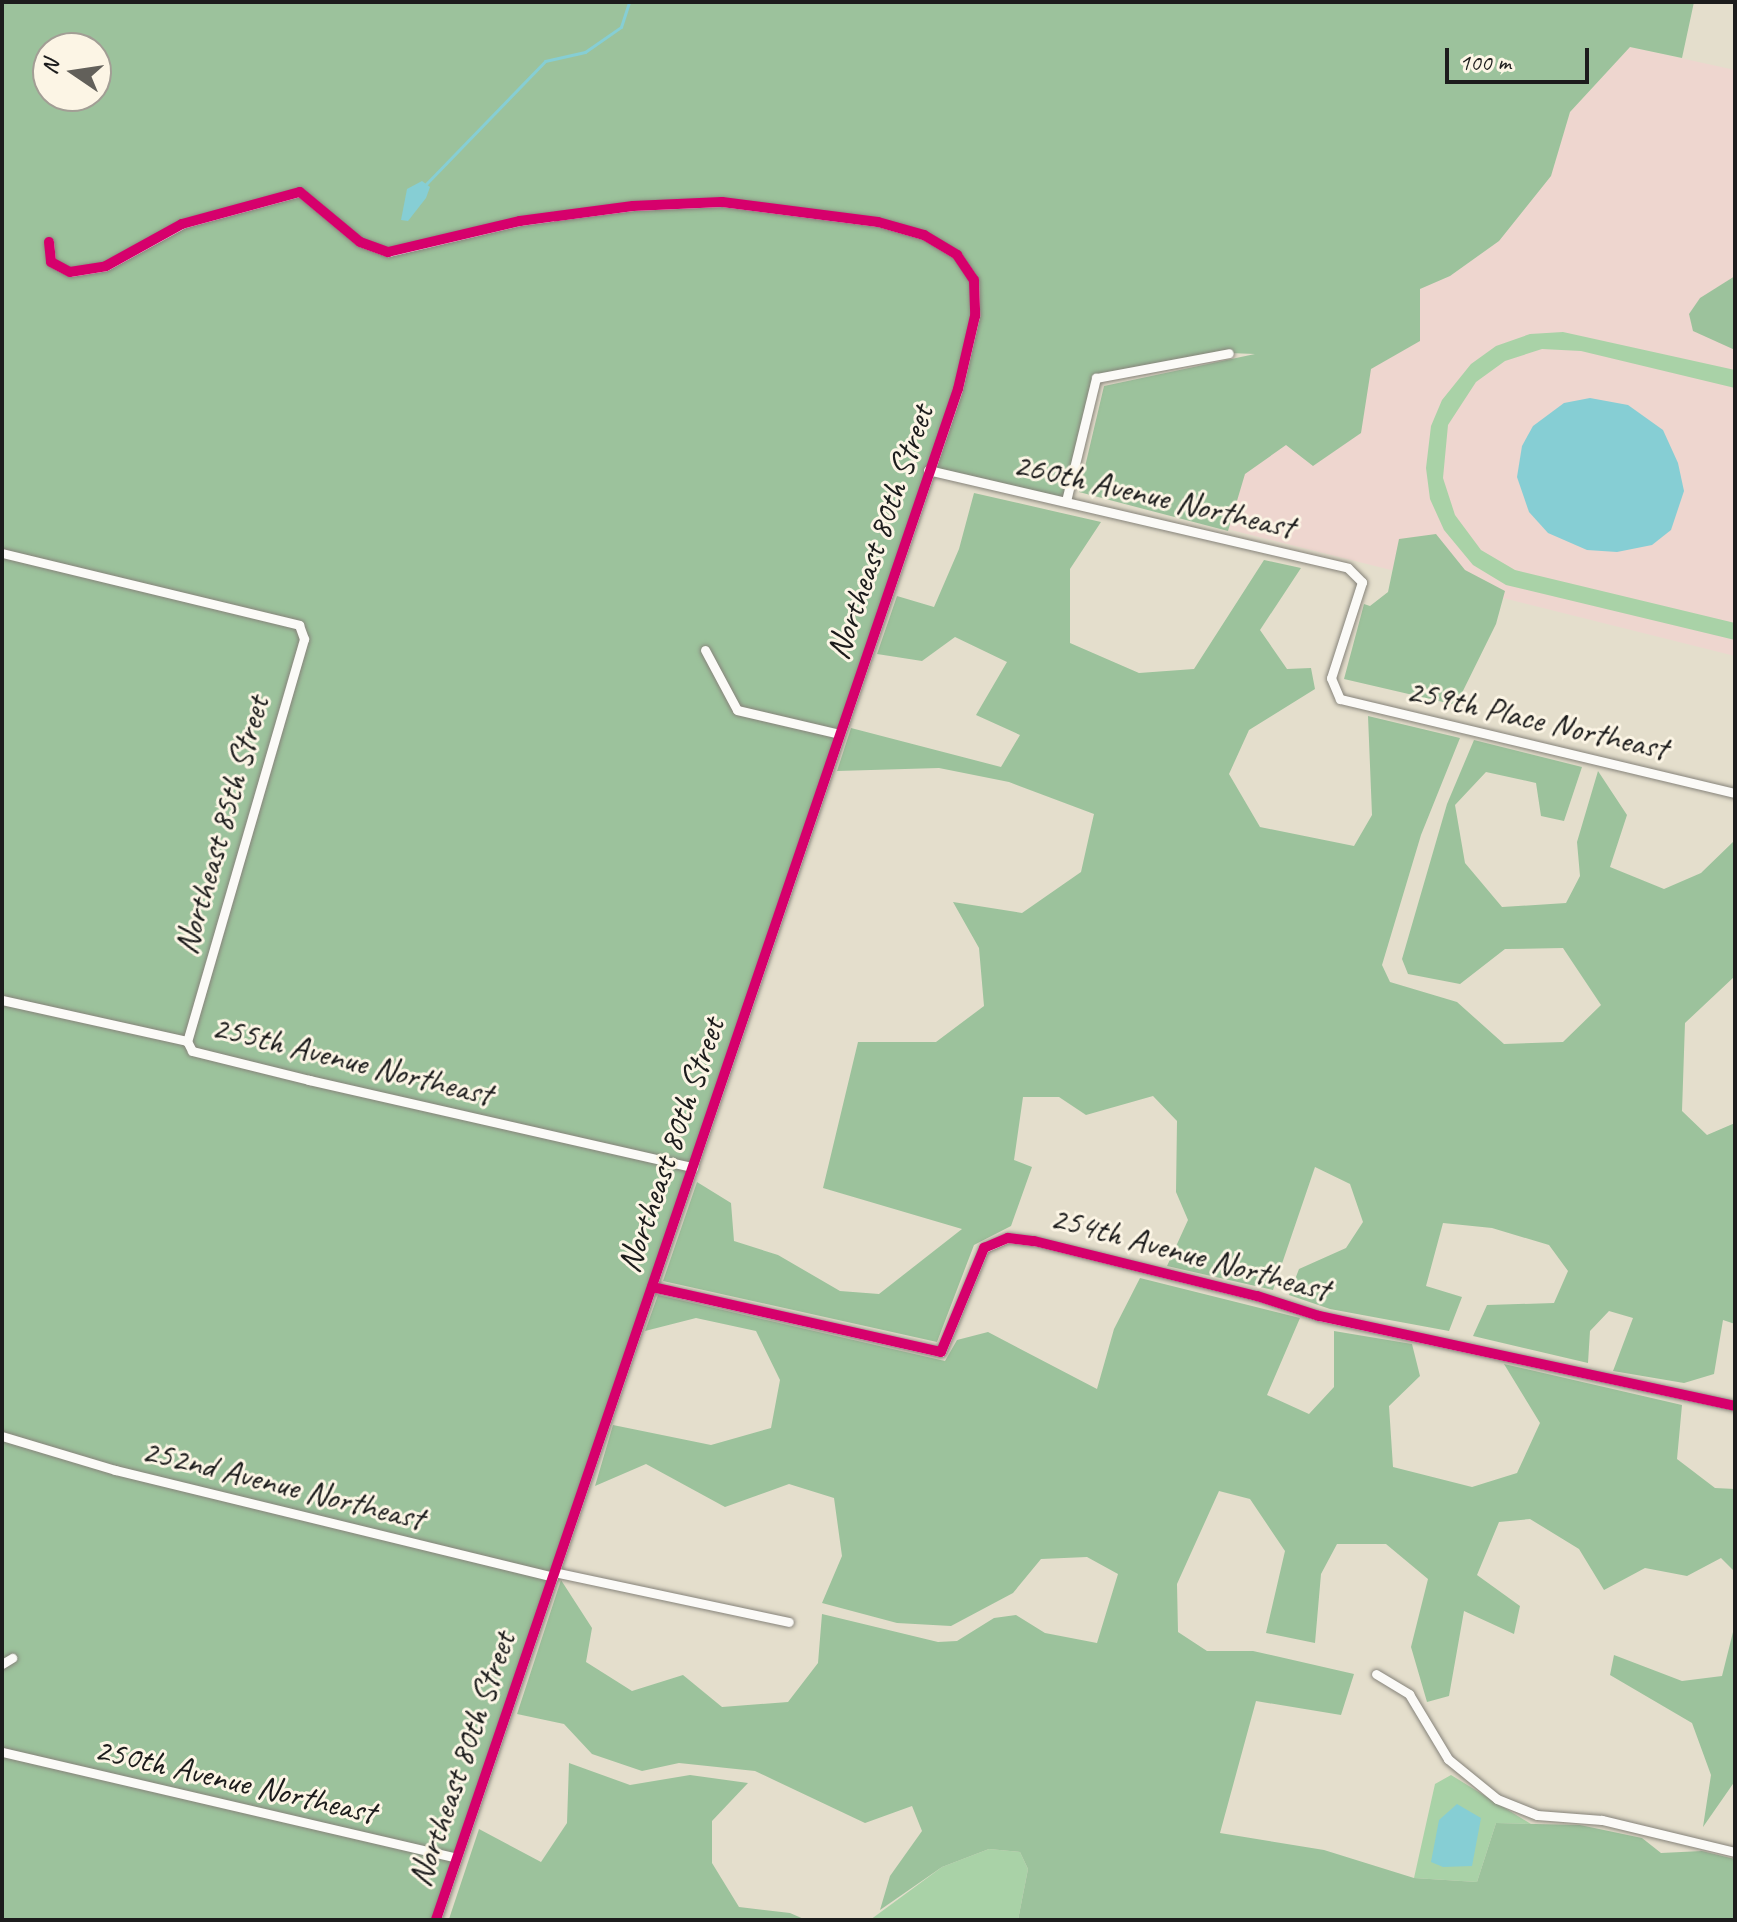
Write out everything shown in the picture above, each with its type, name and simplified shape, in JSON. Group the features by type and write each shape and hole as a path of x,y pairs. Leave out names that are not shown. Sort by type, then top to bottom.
{"street":[{"name":"Northeast 80th Street","path":"49,242 51,262 70,272 106,266 182,224 300,192 360,242 388,252 520,221 633,206 722,202 878,222 924,235 957,255 974,280 975,316 958,389 436,1920"},
{"path":"1066,501 1096,378 1229,353"},
{"name":"260th Avenue Northeast","path":"928,470 1348,568 1362,582 1332,690"},
{"name":"Northeast 85th Street","path":"2,553 299,625 304,639 187,1041"},
{"path":"705,650 737,710 839,734"},
{"name":"259th Place Northeast","path":"1332,690 1340,699 1735,793"},
{"name":"255th Avenue Northeast","path":"2,1000 187,1041 192,1051 309,1080 693,1167"},
{"name":"254th Avenue Northeast","path":"652,1287 941,1352 984,1248 1008,1238 1034,1241 1257,1296 1319,1316 1735,1406"},
{"name":"252nd Avenue Northeast","path":"2,1436 115,1470 553,1575 789,1622"},
{"path":"2,1664 12,1658"},
{"path":"1376,1674 1409,1694 1448,1759 1497,1799 1537,1815 1602,1820 1735,1852"},
{"name":"250th Avenue Northeast","path":"2,1752 456,1858"}],"shaded area":[{"path":"1630,47 1735,70 1735,656 1079,492 1104,386 1260,354 1450,276 1499,241 1551,176 1570,112"}],"green space":[{"path":"2,2 1694,2 1682,58 1630,47 1570,112 1551,176 1499,241 1450,276 1420,289 1420,341 1371,369 1361,433 1313,466 1286,445 1245,474 1228,531 1079,492 1104,386 1255,354 1229,353 1096,378 1066,501 928,470 436,1920 2,1920"},
{"path":"1735,276 1735,350 1693,331 1689,314 1700,298"},
{"path":"1563,332 1735,370 1735,388 1581,351 1542,349 1505,361 1476,382 1448,425 1443,478 1455,515 1481,550 1515,570 1735,623 1735,640 1506,585 1473,565 1444,530 1430,499 1426,468 1431,426 1442,400 1471,364 1496,346 1530,334"},
{"path":"974,493 1101,522 1070,569 1070,643 1139,673 1194,669 1264,560 1301,568 1260,630 1287,669 1311,668 1315,689 1249,730 1229,774 1260,827 1354,846 1372,815 1368,716 1460,738 1421,835 1382,965 1390,982 1457,1002 1504,1044 1563,1042 1601,1005 1563,948 1505,949 1460,984 1408,974 1402,959 1447,804 1474,740 1582,767 1564,821 1541,816 1536,783 1486,772 1455,805 1465,863 1502,907 1566,903 1580,876 1577,842 1598,771 1627,815 1610,867 1664,889 1701,873 1735,840 1735,976 1685,1023 1682,1111 1707,1135 1735,1123 1735,1324 1723,1320 1714,1374 1684,1383 1613,1371 1633,1318 1609,1311 1590,1331 1588,1363 1473,1336 1487,1305 1554,1303 1568,1271 1549,1245 1492,1228 1443,1223 1426,1286 1462,1297 1449,1331 1330,1309 1289,1295 1299,1269 1346,1248 1363,1222 1350,1184 1315,1167 1273,1290 1167,1266 1188,1220 1176,1192 1177,1121 1153,1096 1086,1115 1059,1097 1023,1097 1014,1160 1032,1167 1011,1226 974,1245 937,1342 663,1281 697,1182 731,1203 734,1241 778,1255 840,1291 879,1294 962,1229 823,1188 858,1042 936,1042 984,1006 979,948 953,902 1022,913 1081,872 1094,814 1009,782 939,768 837,771 851,728 1001,767 1020,735 976,715 1007,662 955,637 922,661 877,654 897,596 934,607 959,549"},
{"path":"1436,534 1465,570 1505,591 1496,624 1456,705 1344,679 1364,604 1370,606 1388,592 1399,539"},
{"path":"1140,1278 1300,1318 1267,1395 1309,1414 1334,1387 1334,1331 1412,1344 1420,1376 1389,1406 1393,1467 1472,1487 1517,1473 1540,1423 1504,1364 1682,1405 1677,1459 1715,1488 1735,1489 1735,1572 1721,1558 1687,1576 1645,1568 1604,1590 1579,1549 1530,1519 1499,1522 1477,1575 1520,1606 1514,1634 1464,1611 1449,1696 1427,1702 1411,1647 1428,1579 1386,1544 1337,1544 1321,1574 1315,1643 1266,1633 1285,1551 1250,1499 1219,1491 1177,1584 1178,1632 1207,1651 1253,1651 1354,1674 1341,1715 1256,1701 1220,1833 1324,1850 1414,1878 1477,1882 1496,1823 1580,1825 1642,1838 1661,1853 1702,1851 1735,1859 1735,1920 1018,1920 1028,1869 1020,1852 989,1849 942,1867 880,1910 890,1876 922,1831 912,1806 865,1823 755,1771 679,1763 642,1771 592,1754 564,1724 517,1714 561,1580 592,1628 586,1662 632,1691 683,1675 722,1707 788,1702 818,1663 822,1614 938,1642 957,1641 994,1618 1016,1615 1045,1633 1097,1643 1118,1574 1087,1557 1041,1559 1013,1593 951,1626 897,1623 822,1603 842,1556 834,1498 789,1484 725,1507 646,1464 595,1486 613,1425 711,1445 771,1428 780,1380 756,1331 696,1318 645,1331 658,1295 945,1361 957,1340 988,1332 1097,1389 1114,1329"},
{"path":"1735,1624 1735,1781 1703,1827 1711,1775 1692,1723 1610,1675 1614,1655 1682,1681 1722,1676"},
{"path":"569,1763 630,1785 690,1775 748,1783 712,1821 712,1863 739,1907 790,1913 806,1920 449,1919 479,1829 541,1862 567,1823"},
{"path":"1451,1775 1531,1824 1496,1823 1477,1882 1414,1878 1435,1784"},
{"path":"989,1849 1020,1852 1028,1869 1018,1920 870,1920 942,1867"}],"water":[{"path":"422,181 430,187 426,198 408,221 401,220 407,189"},
{"path":"1590,398 1628,405 1663,430 1678,463 1684,491 1671,530 1652,545 1617,552 1587,550 1548,533 1529,512 1517,477 1522,446 1533,426 1564,403"},
{"path":"1457,1804 1481,1818 1472,1866 1443,1867 1431,1862 1439,1820"}],"waterway":[{"path":"426,184 545,61 585,52 621,27 629,2"}],"cycle path":[{"path":"49,242 51,262 70,272 106,266 182,224 300,192 360,242 388,252 520,221 633,206 722,202 878,222 924,235 957,255 974,280 975,316 958,389 436,1920"},
{"path":"652,1287 941,1352 984,1248 1008,1238 1034,1241 1257,1296 1319,1316 1735,1406"}]}
